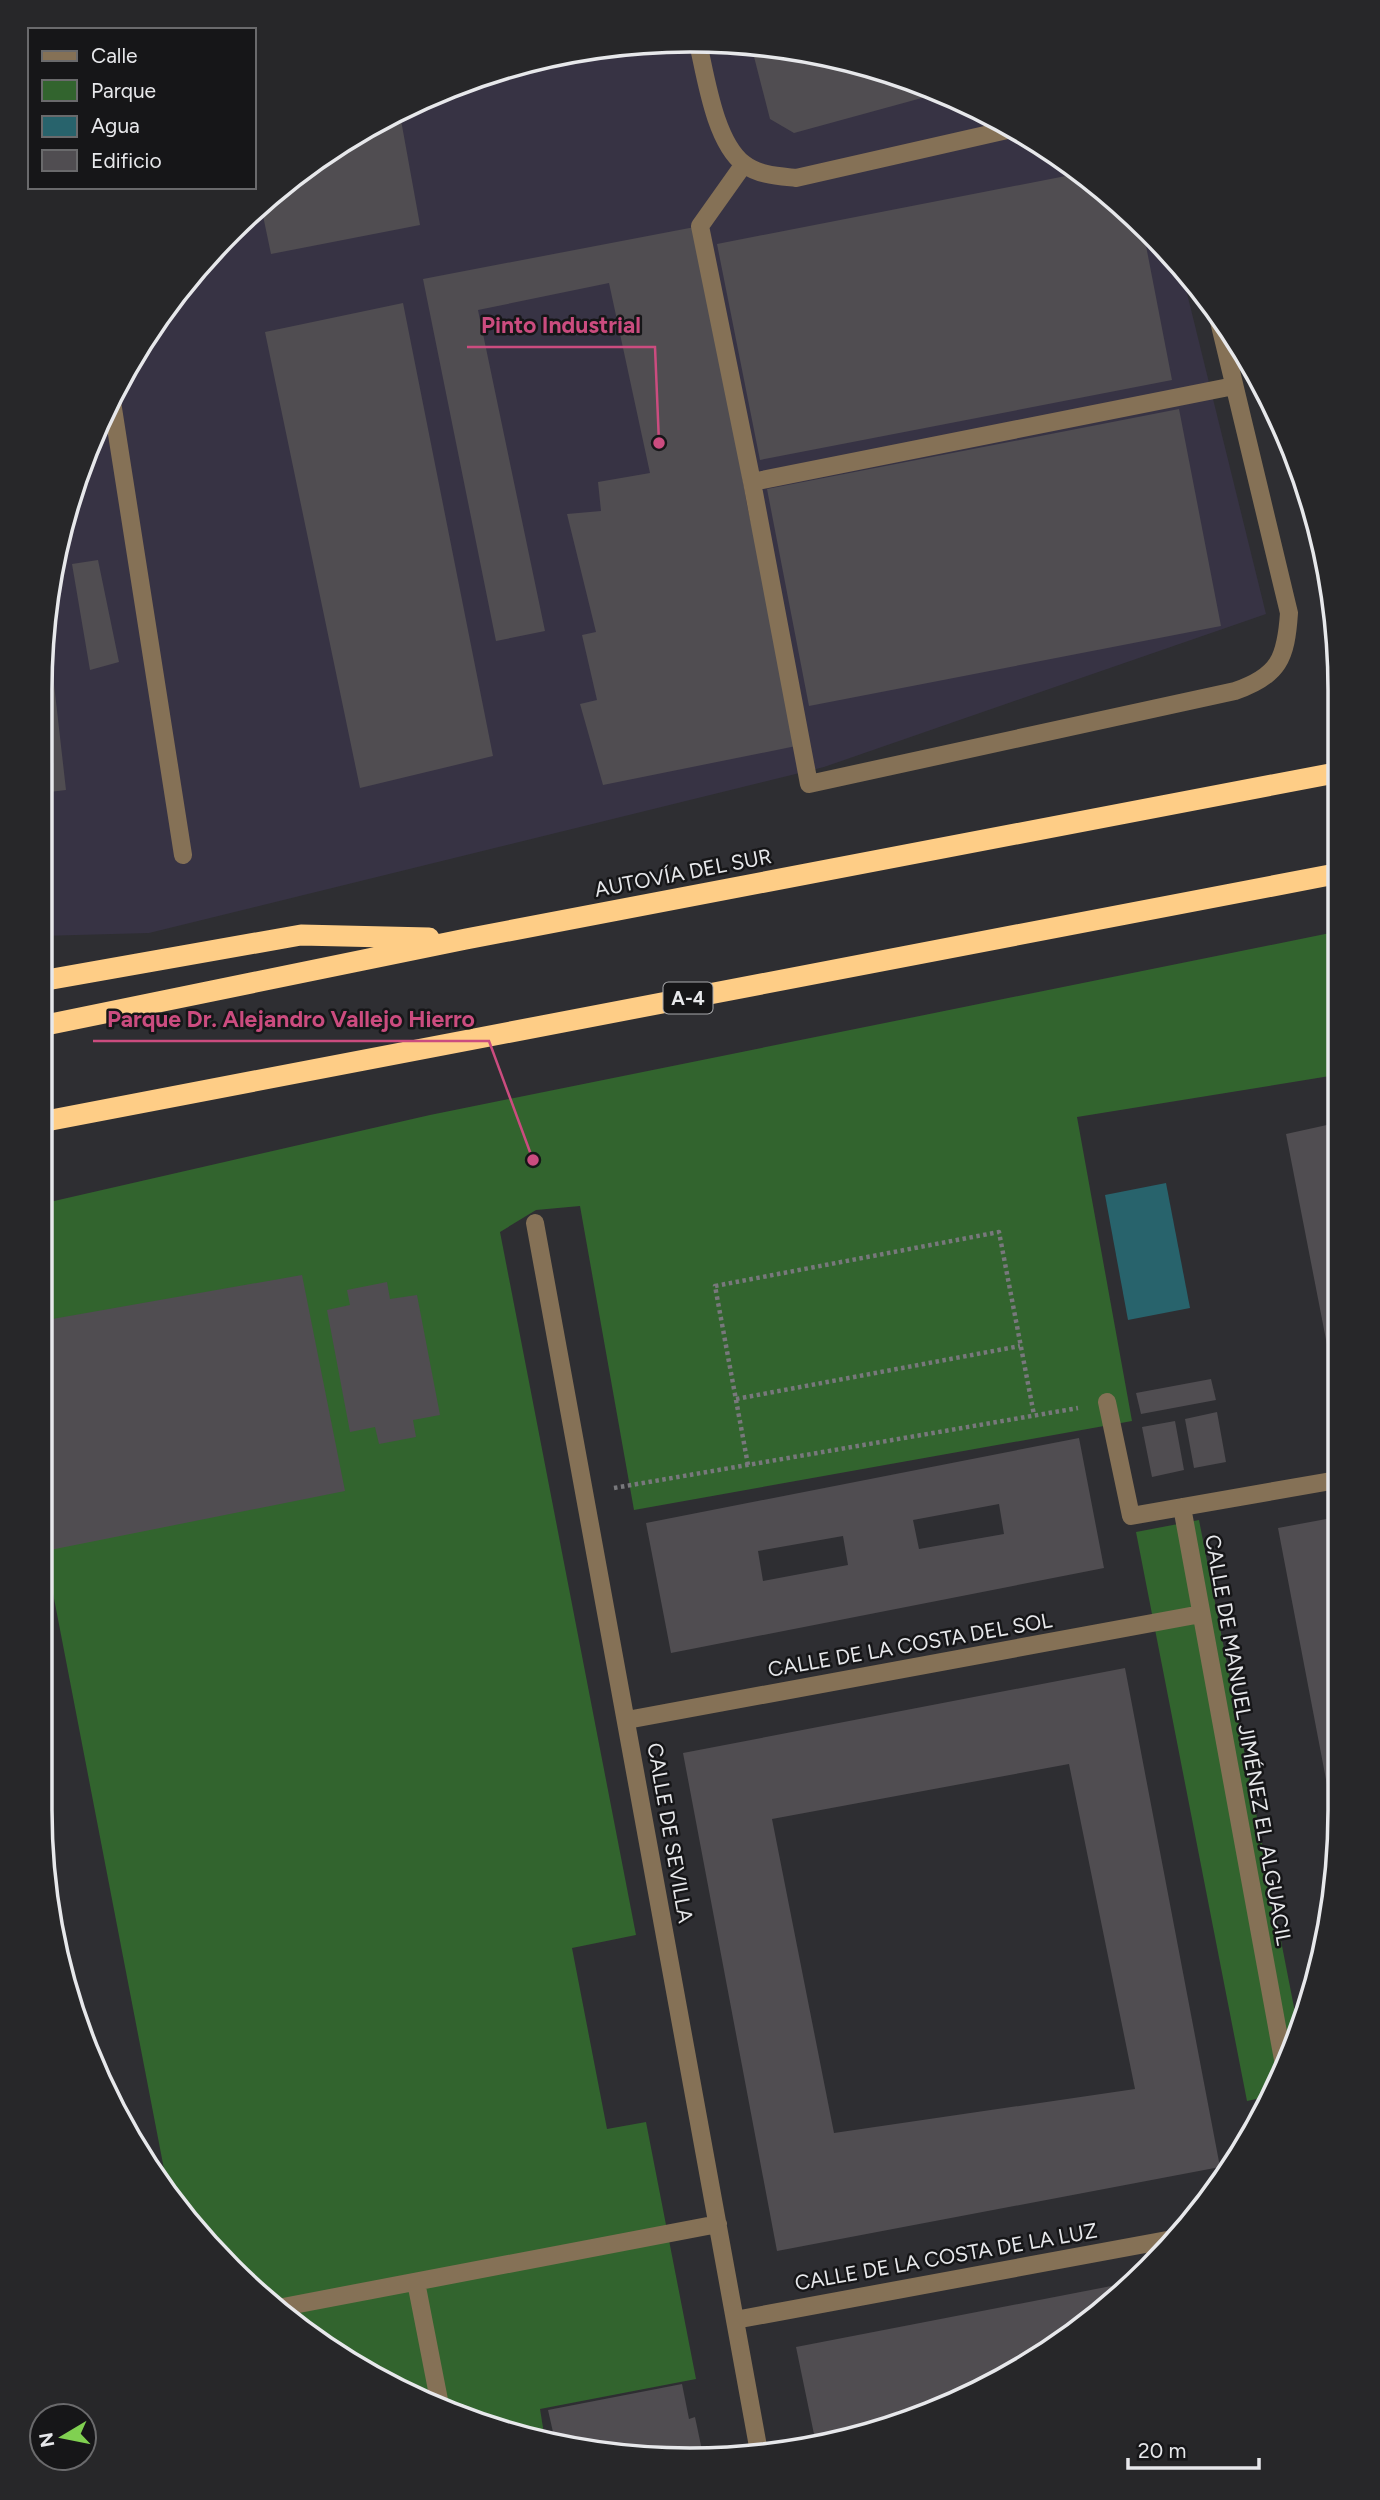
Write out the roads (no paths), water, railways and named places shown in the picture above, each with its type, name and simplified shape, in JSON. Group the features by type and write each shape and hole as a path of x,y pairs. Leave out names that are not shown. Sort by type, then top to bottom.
{"highway":[{"name":"AUTOVÍA DEL SUR","path":"52,1024 466,939 1328,774"},
{"name":"A-4","path":"52,1120 1328,875"},
{"path":"52,979 301,935 466,939"}],"street":[{"path":"700,52 718,122 728,146 744,164 769,175 796,178 998,132"},
{"path":"744,164 700,226 809,784 1235,691 1260,682 1277,665 1287,641 1289,613 1224,342"},
{"path":"752,482 1234,386"},
{"path":"114,416 183,855"},
{"name":"CALLE DE SEVILLA","path":"535,1223 758,2443"},
{"path":"1107,1402 1131,1516 1328,1482"},
{"name":"CALLE DE MANUEL JIMÉNEZ EL ALGUACIL","path":"1182,1507 1281,2049"},
{"name":"CALLE DE LA COSTA DEL SOL","path":"627,1720 1201,1614"},
{"path":"290,2306 718,2224"},
{"name":"CALLE DE LA COSTA DE LA LUZ","path":"735,2320 1159,2242"},
{"path":"416,2282 438,2395"}],"water":[{"path":"1166,1183 1190,1308 1128,1320 1105,1195"}],"place":[{"name":"Pinto Industrial","path":"659,443"},
{"name":"Parque Dr. Alejandro Vallejo Hierro","path":"533,1160"}]}
